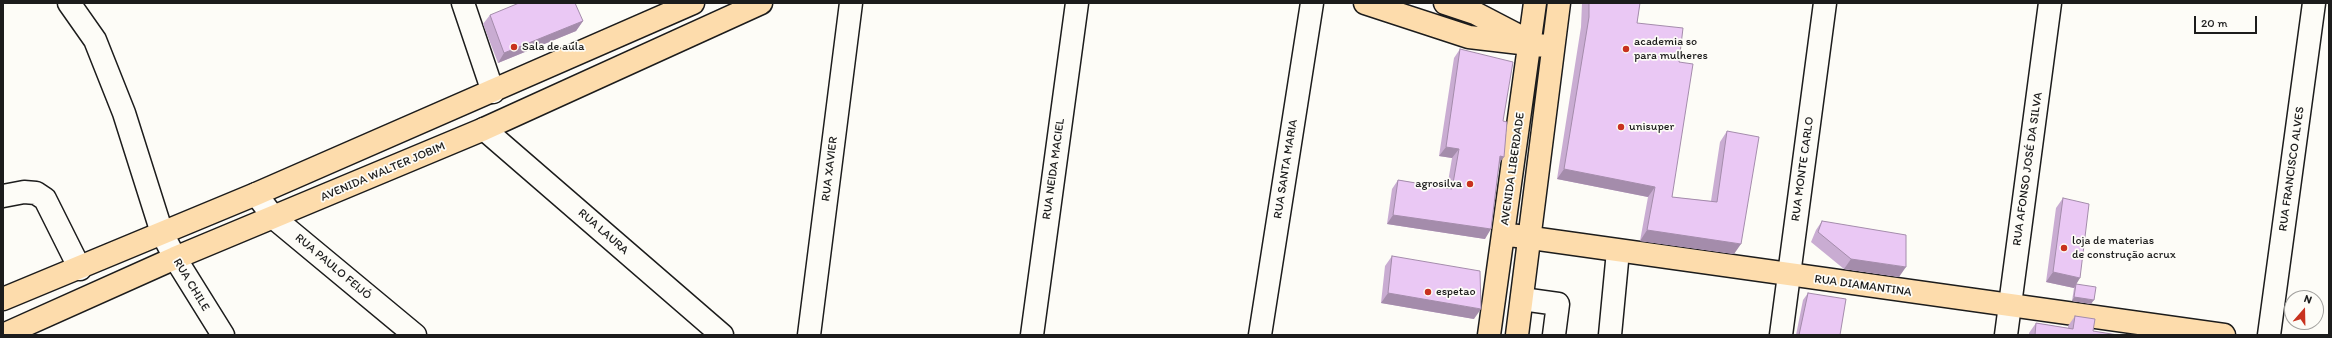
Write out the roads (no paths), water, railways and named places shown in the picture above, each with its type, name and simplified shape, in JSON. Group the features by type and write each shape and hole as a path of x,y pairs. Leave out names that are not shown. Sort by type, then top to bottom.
{"main road":[{"path":"3,299 80,269 256,194 493,92 693,3"},
{"name":"AVENIDA WALTER JOBIM","path":"3,335 175,258 484,130 761,3"},
{"path":"1365,3 1469,37 1531,43 1554,48"},
{"path":"1445,3 1475,13 1531,43"},
{"name":"AVENIDA LIBERDADE","path":"1489,335 1531,43 1535,3"},
{"name":"AVENIDA LIBERDADE","path":"1517,335 1559,3"},
{"name":"RUA DIAMANTINA","path":"1503,234 1529,239 2224,335"}],"street":[{"name":"RUA CHILE","path":"69,3 95,40 124,113 162,233 175,258 223,335"},
{"path":"462,3 493,92"},
{"name":"RUA XAVIER","path":"809,335 851,3"},
{"name":"RUA NEIDA MACIEL","path":"1032,335 1077,3"},
{"name":"RUA SANTA MARIA","path":"1260,335 1312,3"},
{"name":"RUA MONTE CARLO","path":"1781,335 1825,3"},
{"name":"RUA AFONSO JOSÉ DA SILVA","path":"2006,335 2050,3"},
{"name":"RUA FRANCISCO ALVES","path":"2269,335 2314,3"},
{"name":"RUA LAURA","path":"484,130 722,335"},
{"path":"3,196 24,192 36,193 46,199 80,269"},
{"name":"RUA PAULO FEIJÓ","path":"256,194 274,218 415,335"},
{"path":"1610,335 1618,251"},
{"path":"1522,299 1558,304 1554,335"}],"place":[{"name":"Sala de aula","path":"514,47"},
{"name":"academia so para mulheres","path":"1626,49"},
{"name":"unisuper","path":"1621,127"},
{"name":"agrosilva","path":"1470,184"},
{"name":"loja de materias de construção acrux","path":"2064,248"},
{"name":"espetao","path":"1428,292"}]}
